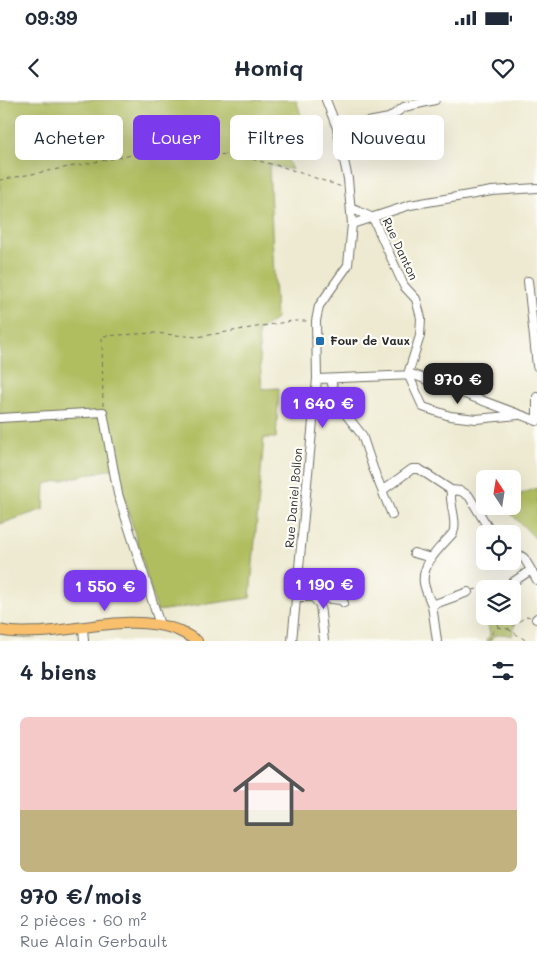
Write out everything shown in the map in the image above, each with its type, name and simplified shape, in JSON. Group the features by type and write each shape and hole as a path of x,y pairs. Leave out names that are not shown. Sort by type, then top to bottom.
{"main road":[{"path":"1,632 24,633 136,623 160,625 178,630 197,641"}],"street":[{"name":"Rue Daniel Bollon","path":"326,100 333,118"},
{"path":"393,115 404,107 435,100"},
{"name":"Rue Daniel Bollon","path":"292,641 317,379 316,322 319,306 348,265 352,224 349,189 343,160"},
{"path":"352,224 410,205 492,191 537,188"},
{"path":"351,208 373,218"},
{"name":"Rue Danton","path":"373,218 404,286 416,299 421,318 420,336 408,374"},
{"path":"528,281 537,366"},
{"path":"408,374 422,407 450,416 476,419 518,415"},
{"path":"317,379 331,380 414,375 537,421 537,398"},
{"path":"331,380 337,403 362,435 392,515"},
{"path":"0,418 103,412 118,494 160,625"},
{"path":"383,490 415,468 430,475 451,490 462,491 468,496 486,525"},
{"path":"437,641 432,605 424,584 424,578 431,558 453,533 455,528 451,507 451,490"},
{"path":"414,553 431,558"},
{"path":"521,556 537,580"},
{"path":"516,580 531,570"},
{"path":"432,605 468,592"},
{"path":"296,597 341,600 344,603"},
{"path":"312,597 320,604 324,641"},
{"path":"83,628 84,641"}],"path":[{"path":"0,180 164,149 239,156 283,167 349,189"},
{"path":"103,412 102,336 154,333 197,336 292,321 316,322"},
{"path":"468,592 476,590"},
{"path":"508,629 527,616 536,619"},
{"path":"489,641 498,627 508,629 527,641"}],"green space":[{"path":"0,100 296,100 301,115 230,115 230,160 288,160 292,170 269,165 276,319 258,332 262,389 279,388 276,438 264,438 250,598 157,611 116,468 45,484 44,509 0,524"},
{"path":"537,488 537,540 512,515 521,515 521,494"},
{"path":"488,625 515,625 512,636 503,634 493,636 491,641 486,641 490,635"}],"place":[{"name":"Four de Vaux","path":"320,341"}]}
